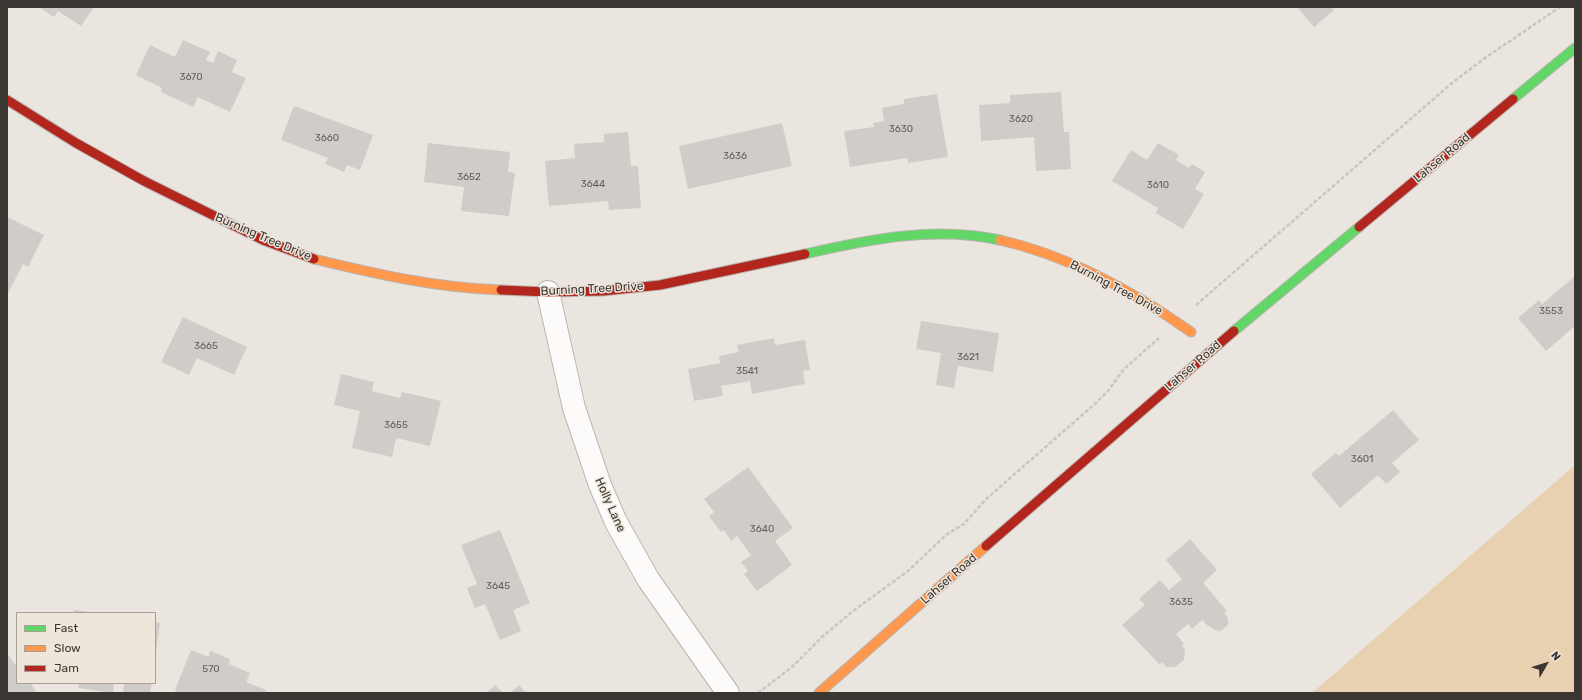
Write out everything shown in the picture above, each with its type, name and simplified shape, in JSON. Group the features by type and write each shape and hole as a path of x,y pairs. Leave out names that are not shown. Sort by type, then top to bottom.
{"street":[{"name":"Lahser Road","path":"819,693 1230,334 1575,48"},
{"name":"Burning Tree Drive","path":"7,100 144,181 256,237 311,258 378,275 464,288 548,292 603,290 660,285 852,243 925,234 956,234 994,239 1025,246 1058,257 1088,270 1122,288 1177,322 1190,332"},
{"name":"Holly Lane","path":"548,292 574,408 600,485 616,522 648,579 728,693"}],"path":[{"path":"1192,308 1452,83 1485,58 1560,7"},
{"path":"758,693 792,667 822,637 843,619 908,571 946,535 964,524 985,500 1097,402 1108,391 1124,369 1161,336"}],"shaded area":[{"path":"1575,465 1575,693 1312,693"}],"building":[{"path":"39,7 94,7 81,26 58,11 54,17"},
{"path":"1297,7 1331,7 1334,10 1314,27"},
{"path":"183,40 210,52 206,60 213,63 218,51 237,60 232,72 246,78 230,112 198,97 193,107 161,92 162,88 136,75 150,45 175,57"},
{"path":"1061,92 1064,132 1069,132 1071,169 1036,171 1034,137 981,141 979,105 1010,103 1010,95"},
{"path":"937,94 948,157 908,163 907,158 850,167 844,131 874,127 873,123 884,121 882,108 904,104 904,99"},
{"path":"294,106 373,135 360,170 347,165 344,172 325,164 328,158 281,140"},
{"path":"782,123 792,166 688,189 679,146"},
{"path":"628,132 631,166 638,166 641,208 609,210 608,201 549,206 545,161 575,158 574,144 604,142 604,134"},
{"path":"428,143 510,152 508,172 515,173 509,216 461,211 464,187 424,182"},
{"path":"1158,143 1179,155 1176,160 1189,168 1192,164 1205,172 1195,189 1204,194 1183,229 1156,213 1158,208 1112,181 1131,150 1147,160"},
{"path":"7,217 44,235 28,267 23,264 7,295"},
{"path":"1575,276 1575,326 1546,351 1518,318 1539,300 1542,304"},
{"path":"183,317 247,347 234,375 197,358 189,375 161,362"},
{"path":"921,321 999,333 993,372 958,366 954,388 936,385 941,353 916,349"},
{"path":"774,338 775,345 805,340 810,370 803,371 805,384 752,394 750,381 721,386 723,396 694,401 688,369 720,363 719,356 739,352 737,345"},
{"path":"341,374 374,382 372,391 400,398 402,392 441,401 430,446 396,438 392,457 352,448 360,411 334,405"},
{"path":"1393,410 1419,440 1392,463 1400,472 1386,484 1378,475 1340,508 1311,474 1336,453 1339,456"},
{"path":"748,467 793,528 775,541 792,565 757,591 744,574 748,571 741,562 751,555 737,536 731,541 724,530 721,532 709,516 714,512 704,499"},
{"path":"500,530 530,603 513,610 521,631 500,640 485,604 475,608 467,588 477,584 461,545"},
{"path":"1190,539 1217,570 1203,583 1227,611 1224,613 1228,618 1228,625 1221,631 1214,630 1202,620 1192,629 1188,624 1176,634 1184,644 1182,646 1185,649 1184,660 1175,667 1166,667 1162,662 1160,665 1122,625 1145,605 1139,599 1160,580 1169,590 1182,579 1166,560"},
{"path":"74,610 89,612 73,612"},
{"path":"156,622 160,623 156,653"},
{"path":"191,650 209,657 210,651 230,659 229,664 250,673 246,682 266,690 265,693 179,693 175,690"},
{"path":"8,655 16,666 16,684 31,684 37,693 7,693"},
{"path":"79,684 114,684 113,693 78,688"},
{"path":"124,684 152,684 150,693 123,693"},
{"path":"495,685 503,693 486,693"},
{"path":"519,685 526,693 510,693"}],"traffic: fast":[{"path":"1513,99 1575,48"},
{"path":"1234,331 1359,227"},
{"path":"805,254 878,239 927,234 976,236 1000,240"}],"traffic: slow":[{"path":"1000,240 1051,255 1076,265 1124,289 1191,332"},
{"path":"314,259 384,275 430,283 477,289 501,290"},
{"path":"819,693 986,546"}],"traffic: jam":[{"path":"1359,227 1513,99"},
{"path":"7,100 76,143 144,181 263,240 314,259"},
{"path":"501,290 548,292 603,291 660,285 805,254"},
{"path":"986,546 1234,331"}]}
